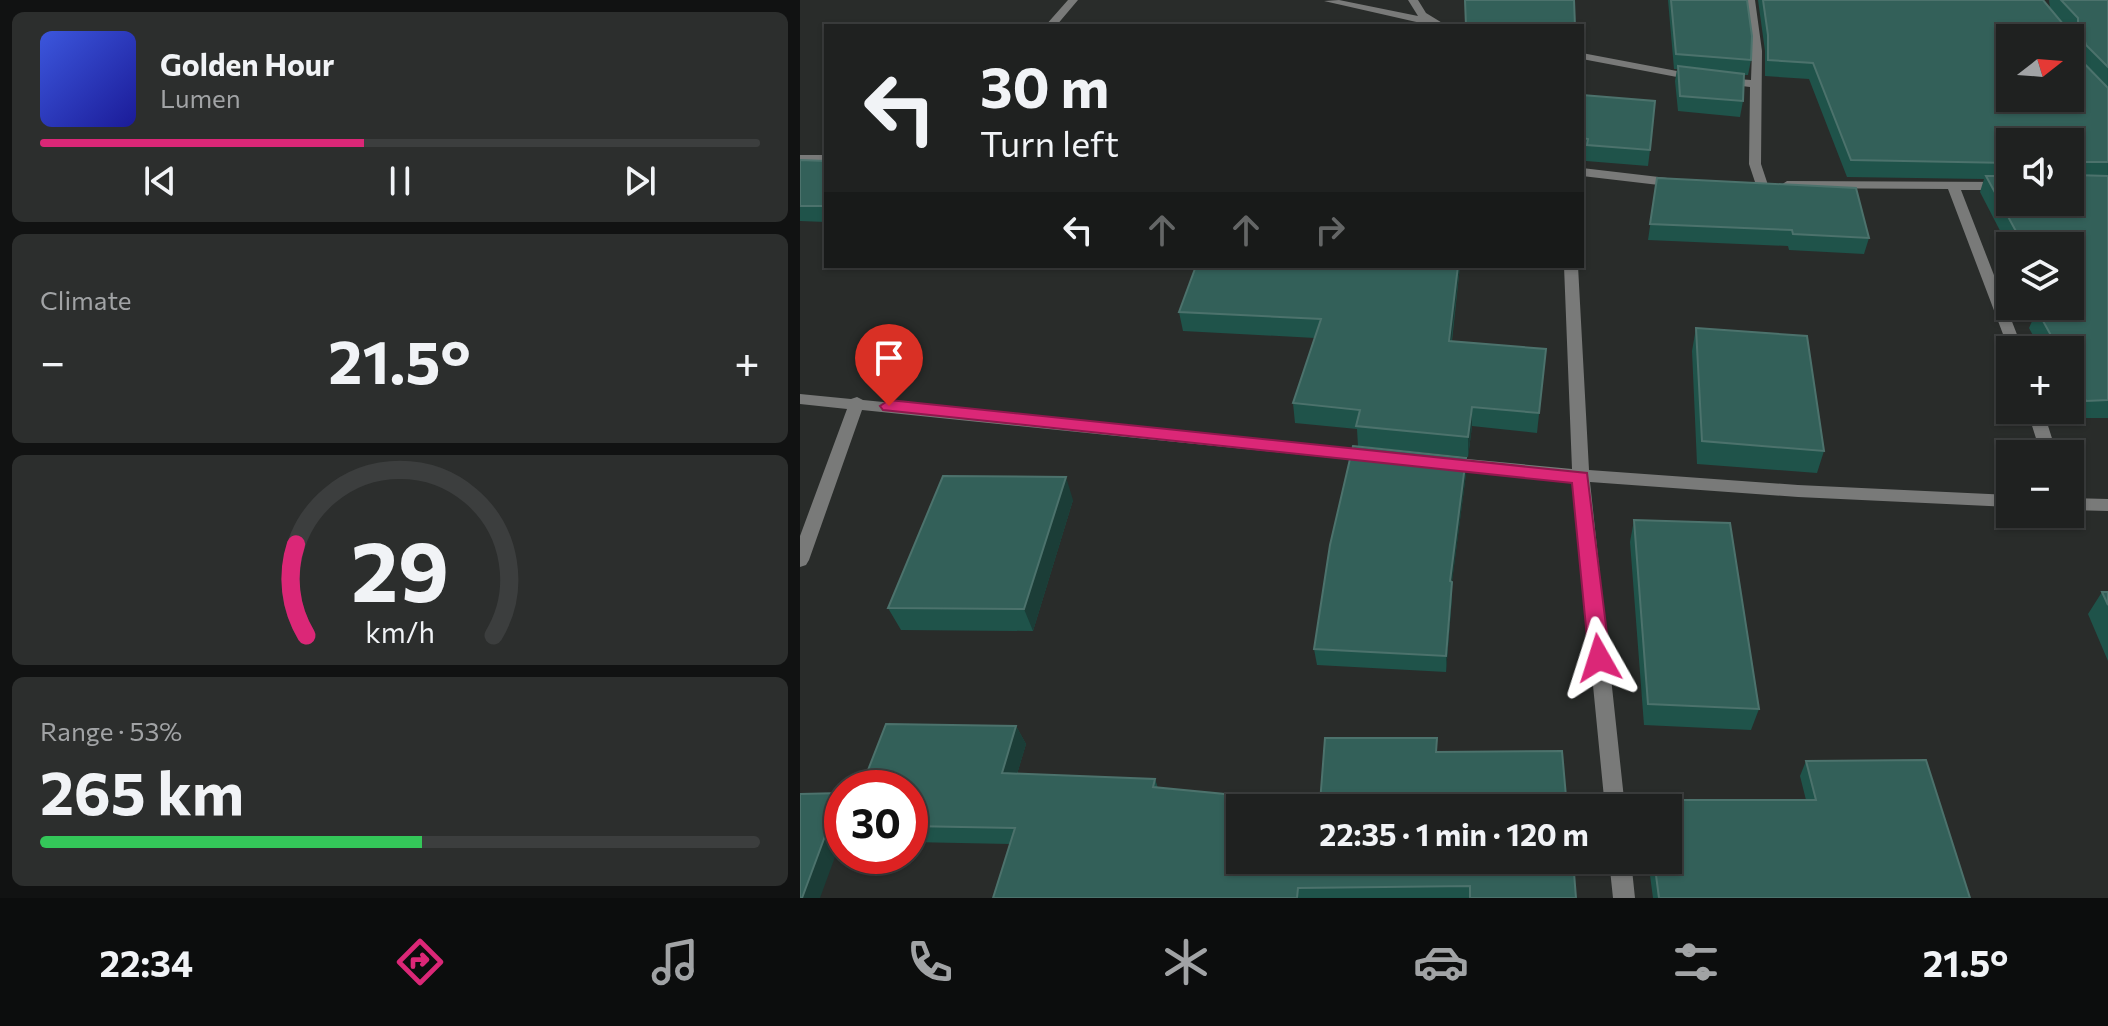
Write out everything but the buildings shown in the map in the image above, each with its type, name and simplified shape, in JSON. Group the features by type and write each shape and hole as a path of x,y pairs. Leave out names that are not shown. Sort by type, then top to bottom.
{"street":[{"path":"1052,24 1073,0"},
{"path":"1323,0 1437,24"},
{"path":"1329,1 1346,0"},
{"path":"1413,0 1422,15 1440,24"},
{"path":"1750,0 1757,51 1755,164 1762,185"},
{"path":"1584,56 1685,77 1756,84"},
{"path":"800,159 824,159"},
{"path":"1584,172 1686,184"},
{"path":"1747,185 1996,186"},
{"path":"1953,186 2011,336"},
{"path":"1571,268 1581,477 1614,794"},
{"path":"800,399 857,402 1392,458"},
{"path":"800,560 857,402"},
{"path":"1424,461 1581,477 1646,479 1792,492 1996,500"},
{"path":"2084,504 2108,505"},
{"path":"1621,874 1624,898"}],"route":[{"path":"889,406 1581,477 1599,658"}]}
